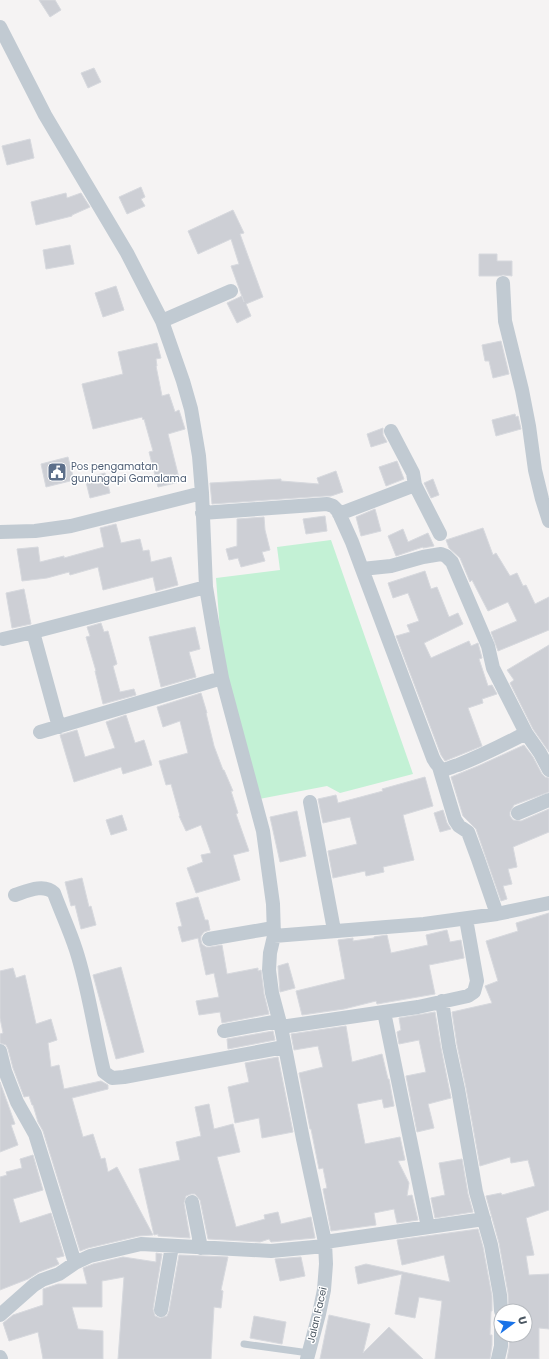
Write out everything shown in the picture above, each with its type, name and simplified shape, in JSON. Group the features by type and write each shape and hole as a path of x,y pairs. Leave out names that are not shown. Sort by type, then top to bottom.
{"street":[{"name":"Jalan Facei","path":"0,27 45,115 126,253 162,321 191,409 199,456 206,587 222,678 263,831 273,904 274,932 270,953 269,970 272,993 280,1024 325,1244 326,1264 324,1290 308,1356"},
{"path":"503,283 505,321 522,390 535,470 549,521"},
{"path":"162,321 231,291"},
{"path":"391,431 413,473 415,485 440,534"},
{"path":"339,514 415,485"},
{"path":"0,532 35,531 71,526 202,493"},
{"path":"202,513 327,504 333,506 339,514 352,542 433,758 439,767 455,820 459,826 468,832 497,914"},
{"path":"362,569 391,566 441,554 446,556 452,562 488,646 493,668 526,733 540,753 549,770"},
{"path":"3,639 206,587"},
{"path":"33,632 59,727"},
{"path":"40,732 222,678"},
{"path":"439,767 442,769 447,769 493,750 526,733"},
{"path":"518,813 549,800"},
{"path":"310,802 334,930"},
{"path":"15,895 39,888 50,889 54,893 76,949 90,1002 104,1072 112,1078 284,1047"},
{"path":"209,939 274,932 424,924 466,919 549,904"},
{"path":"224,1031 384,1012 468,996 474,992 477,981 466,919"},
{"path":"442,1002 476,1192 491,1245 500,1303"},
{"path":"384,1012 428,1227"},
{"path":"0,1051 5,1071 17,1102 35,1134 75,1263"},
{"path":"192,1202 202,1248"},
{"path":"0,1314 34,1285 42,1280 59,1274 75,1263 90,1256 141,1244 272,1251 484,1219"},
{"path":"161,1310 172,1246"},
{"path":"498,1359 501,1343"}],"lane":[{"path":"244,1344 308,1356"}],"green space":[{"path":"331,540 413,774 340,793 327,786 254,800 221,644 216,578 280,570 277,547"}],"building":[{"path":"39,0 55,0 61,10 50,17"},
{"path":"94,68 101,82 88,88 81,73"},
{"path":"30,139 34,158 7,165 2,146"},
{"path":"141,187 145,197 141,199 145,206 127,214 119,197"},
{"path":"66,193 67,198 81,193 90,207 72,216 36,225 31,202"},
{"path":"233,210 244,233 240,234 263,297 246,304 251,316 237,323 227,303 242,296 231,266 239,264 231,239 198,254 188,231"},
{"path":"70,245 74,264 46,269 43,250"},
{"path":"479,254 497,254 497,261 512,261 512,276 479,276"},
{"path":"116,286 124,310 103,317 95,293"},
{"path":"501,341 509,374 493,378 489,361 485,361 482,345"},
{"path":"157,343 161,358 156,359 156,366 162,396 169,394 175,412 179,410 185,429 168,434 180,482 158,487 149,452 153,451 144,419 143,420 142,417 93,429 82,384 123,374 118,352"},
{"path":"515,414 516,417 518,416 521,429 496,436 492,420"},
{"path":"383,428 383,435 387,442 371,447 367,434"},
{"name":"Pos pengamatan gunungapi Gamalama","path":"68,457 74,480 46,487 41,464"},
{"path":"397,461 404,479 386,486 379,467"},
{"path":"336,471 343,492 331,496 212,504 210,483 281,479 281,481 319,484 317,478"},
{"path":"105,473 110,493 90,498 85,478"},
{"path":"433,479 439,495 431,498 424,483"},
{"path":"375,509 381,531 361,536 356,517"},
{"path":"325,516 327,531 306,534 303,519"},
{"path":"264,517 265,530 270,550 262,552 265,561 241,567 238,558 229,560 226,549 237,546 237,519"},
{"path":"116,524 121,543 140,539 143,551 149,550 151,562 171,557 178,585 156,591 153,577 103,590 98,567 70,575 69,572 47,578 22,581 17,549 38,547 40,562 64,556 64,558 104,547 100,528"},
{"path":"483,528 493,555 496,553 510,576 517,573 523,586 526,585 535,604 549,597 549,630 498,651 491,632 517,621 508,602 488,611 472,580 470,582 460,558 449,548 446,540"},
{"path":"403,529 408,542 428,533 434,546 423,547 396,556 388,536"},
{"path":"425,571 431,589 437,587 449,617 458,613 463,624 424,643 431,658 469,641 471,646 478,643 482,658 479,659 488,686 492,685 497,694 482,699 483,703 468,708 482,746 445,761 441,755 396,636 410,632 407,625 419,621 408,593 393,598 388,583"},
{"path":"24,589 31,624 12,628 6,593"},
{"path":"101,623 104,632 108,631 117,664 113,666 120,692 134,689 136,695 103,704 96,671 86,637 90,636 87,627"},
{"path":"195,627 200,649 189,652 196,677 161,687 149,637"},
{"path":"549,645 549,752 533,729 510,683 514,680 507,670"},
{"path":"201,693 214,746 233,791 231,791 238,813 236,814 249,851 233,855 240,880 196,893 187,868 203,862 201,855 211,853 201,825 186,831 179,816 171,784 166,785 159,761 188,753 180,721 163,727 157,707"},
{"path":"126,715 135,743 144,740 152,765 123,774 121,767 74,782 60,735 77,730 85,757 115,748 106,722"},
{"path":"524,745 533,757 542,774 549,778 549,792 514,805 510,812 510,816 513,820 521,821 549,809 549,832 513,847 517,867 508,869 512,884 503,886 507,899 501,901 476,829 463,816 451,777"},
{"path":"425,777 433,806 403,815 414,860 383,867 384,872 366,876 365,871 333,878 328,851 357,844 350,817 323,823 318,799 336,795 338,803 383,791 382,789"},
{"path":"443,810 447,823 451,829 440,832 434,813"},
{"path":"297,811 306,856 280,862 270,817"},
{"path":"122,815 127,830 111,835 106,820"},
{"path":"82,878 89,907 91,906 96,925 81,929 75,905 71,906 65,882"},
{"path":"198,897 205,920 208,920 210,930 204,932 201,936 202,944 206,947 222,945 227,974 258,968 258,971 261,970 264,994 269,1014 222,1023 220,1012 199,1015 196,1001 219,997 214,973 206,975 198,938 182,942 178,927 182,926 176,903"},
{"path":"549,913 549,1210 526,1218 534,1255 526,1256 529,1275 549,1274 549,1329 539,1328 539,1359 507,1359 509,1343 533,1343 533,1303 509,1303 499,1243 486,1196 501,1193 502,1195 535,1186 528,1160 511,1163 510,1157 480,1166 452,1012 492,1003 485,986 498,981 486,941 518,931 516,923"},
{"path":"447,930 450,942 461,940 464,958 429,965 435,994 377,1004 376,1001 344,1009 302,1015 296,991 345,979 338,940 353,938 353,941 387,935 391,953 428,945 426,935"},
{"path":"288,963 295,988 280,992 278,966"},
{"path":"121,967 144,1052 116,1059 93,975"},
{"path":"13,968 16,978 25,975 36,1024 51,1019 57,1040 48,1043 51,1067 59,1065 64,1089 101,1081 108,1085 108,1089 72,1098 83,1137 93,1134 101,1159 105,1158 108,1172 117,1167 153,1235 139,1236 80,1251 43,1131 38,1122 33,1105 29,1096 24,1097 6,1045 0,1043 0,1034 3,1033 0,1018 0,971"},
{"path":"435,1012 451,1098 428,1104 434,1128 417,1132 406,1076 426,1072 419,1040 399,1044 397,1032 401,1030 399,1018"},
{"path":"346,1026 352,1062 382,1054 394,1106 384,1108 382,1099 357,1104 365,1144 400,1137 405,1160 398,1161 409,1183 407,1196 412,1195 418,1220 397,1223 394,1209 374,1213 376,1225 331,1231 323,1189 327,1188 323,1168 319,1169 299,1073 323,1067 318,1046 294,1050 291,1034"},
{"path":"273,1031 275,1040 228,1049 227,1039"},
{"path":"278,1057 293,1132 262,1138 259,1118 235,1123 228,1087 249,1082 245,1063"},
{"path":"0,1082 15,1124 11,1125 18,1145 0,1152"},
{"path":"209,1104 214,1129 233,1124 240,1152 217,1157 236,1227 265,1219 264,1215 278,1212 281,1224 311,1217 315,1238 271,1242 269,1239 260,1242 208,1239 200,1200 195,1194 186,1196 184,1203 190,1238 158,1236 158,1234 154,1235 139,1169 180,1160 176,1142 201,1136 195,1107"},
{"path":"33,1155 43,1190 13,1199 20,1223 51,1213 64,1256 56,1258 59,1264 39,1272 28,1279 0,1290 0,1177 7,1175 6,1172 22,1168 20,1159"},
{"path":"462,1159 468,1194 473,1212 435,1218 431,1198 445,1195 439,1163"},
{"path":"478,1229 483,1247 492,1296 490,1335 492,1335 492,1345 490,1359 435,1359 442,1301 419,1297 415,1318 395,1314 402,1274 358,1284 355,1267 366,1264 450,1282 444,1255 402,1265 397,1240"},
{"path":"156,1253 162,1254 153,1309 155,1316 160,1318 167,1316 169,1311 179,1255 228,1257 221,1290 223,1291 221,1308 214,1307 211,1359 118,1359 124,1277 102,1281 102,1307 72,1307 78,1329 103,1331 103,1359 43,1359 38,1332 9,1341 3,1323 13,1315 43,1305 43,1289 58,1284 87,1284 83,1268 93,1264 123,1257 156,1262"},
{"path":"301,1257 305,1276 280,1281 275,1259"},
{"path":"329,1315 370,1324 363,1353 389,1327 423,1359 320,1359"},
{"path":"254,1316 286,1322 282,1344 250,1338"}],"place":[{"name":"Pos pengamatan gunungapi Gamalama","path":"57,472"}]}
